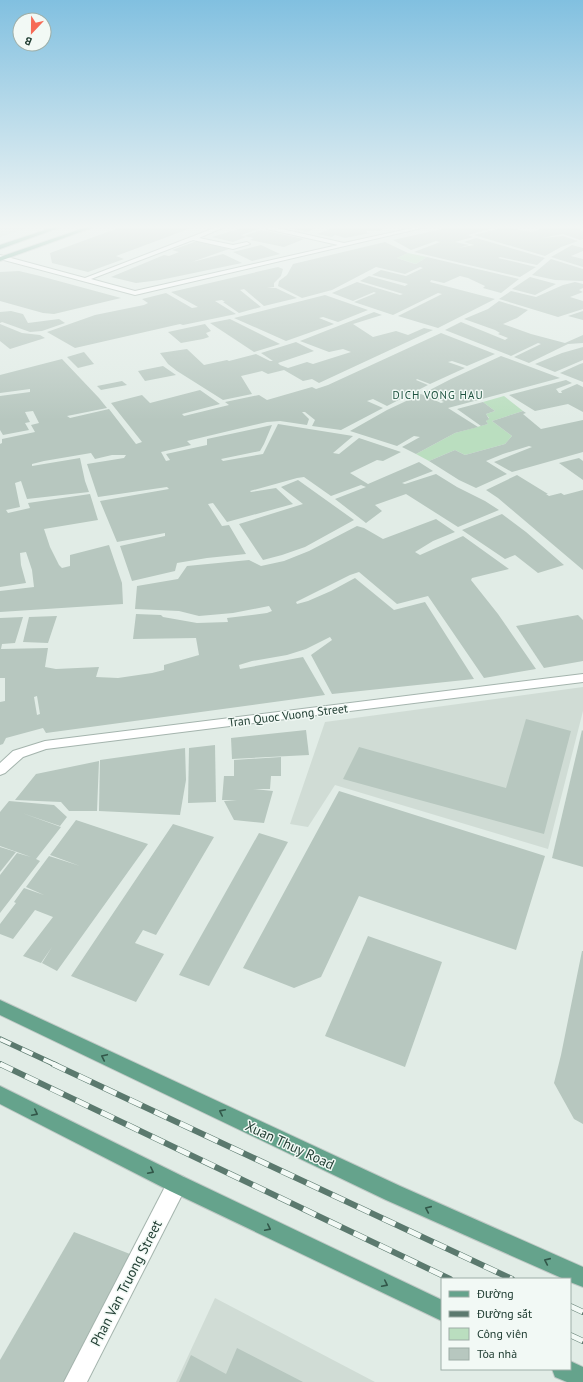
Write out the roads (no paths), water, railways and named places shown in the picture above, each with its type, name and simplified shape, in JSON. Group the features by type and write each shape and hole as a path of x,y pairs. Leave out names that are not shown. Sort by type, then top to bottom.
{"main road":[{"name":"Xuan Thuy Road","path":"0,1007 393,1193 583,1277"},
{"path":"0,1095 177,1184 441,1311"},
{"path":"565,1370 583,1378"}],"street":[{"path":"129,291 135,293 142,291"},
{"name":"Tran Quoc Vuong Street","path":"0,770 18,754 45,744 583,678"},
{"name":"Phan Van Truong Street","path":"75,1382 177,1184"}],"railway":[{"path":"0,1039 56,1065"},
{"path":"2,1065 0,1064 448,1278"},
{"path":"53,1064 510,1278"},
{"path":"571,1306 583,1312"},
{"path":"571,1335 583,1341"}],"district":[{"name":"DICH VONG HAU","path":"438,395"}]}
